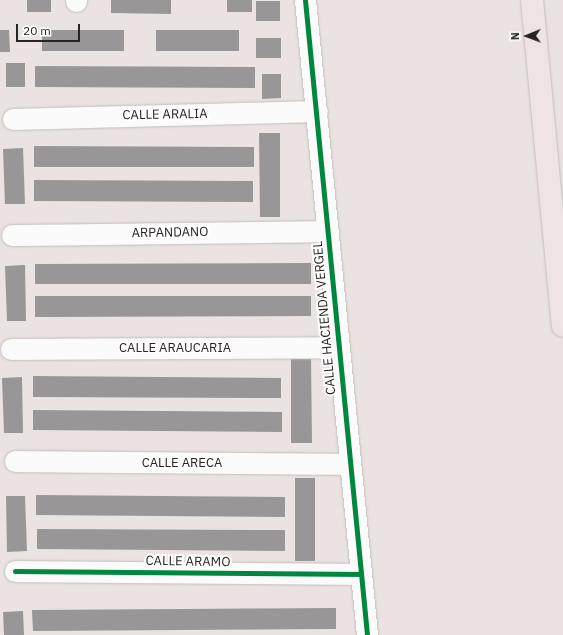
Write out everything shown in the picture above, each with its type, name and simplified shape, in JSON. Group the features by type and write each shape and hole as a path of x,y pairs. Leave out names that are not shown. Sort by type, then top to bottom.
{"highway":[{"path":"532,0 563,326"}],"street":[{"name":"CALLE HACIENDA VERGEL","path":"305,0 367,635"},
{"name":"CALLE ARALIA","path":"13,119 317,111"},
{"name":"ARPANDANO","path":"12,236 328,231"},
{"name":"CALLE ARAUCARIA","path":"11,349 339,346"},
{"name":"CALLE ARECA","path":"15,462 350,464"},
{"name":"CALLE ARAMO","path":"15,571 361,574"}],"building":[{"path":"27,0 51,0 51,12 27,12"},
{"path":"111,0 171,0 171,14 111,13"},
{"path":"227,0 252,0 252,12 227,12"},
{"path":"256,1 280,1 280,21 256,21"},
{"path":"0,30 9,30 10,52 0,52"},
{"path":"42,30 124,30 124,51 42,51"},
{"path":"156,30 239,30 239,51 156,51"},
{"path":"256,38 281,38 281,58 256,58"},
{"path":"6,63 25,63 25,87 6,87"},
{"path":"35,66 255,67 255,88 35,87"},
{"path":"262,74 281,74 281,98 262,99"},
{"path":"259,133 280,133 280,217 260,217"},
{"path":"34,146 254,147 254,167 34,167"},
{"path":"23,148 25,204 5,204 3,149"},
{"path":"34,180 253,181 253,202 34,201"},
{"path":"311,263 311,284 35,284 35,264"},
{"path":"25,265 26,321 7,321 5,266"},
{"path":"35,296 311,296 311,316 35,317"},
{"path":"291,359 311,359 312,443 291,443"},
{"path":"33,376 281,378 281,398 33,397"},
{"path":"22,377 23,433 4,433 2,378"},
{"path":"33,410 282,412 282,432 33,430"},
{"path":"295,478 315,478 315,561 295,561"},
{"path":"36,495 285,497 285,517 36,515"},
{"path":"6,496 25,496 27,551 7,552"},
{"path":"37,529 285,530 285,551 37,549"},
{"path":"336,608 336,629 33,631 32,610"},
{"path":"23,611 24,635 4,635 3,612"}],"cycle path":[{"path":"305,0 367,635"},
{"path":"15,571 361,574"}]}
